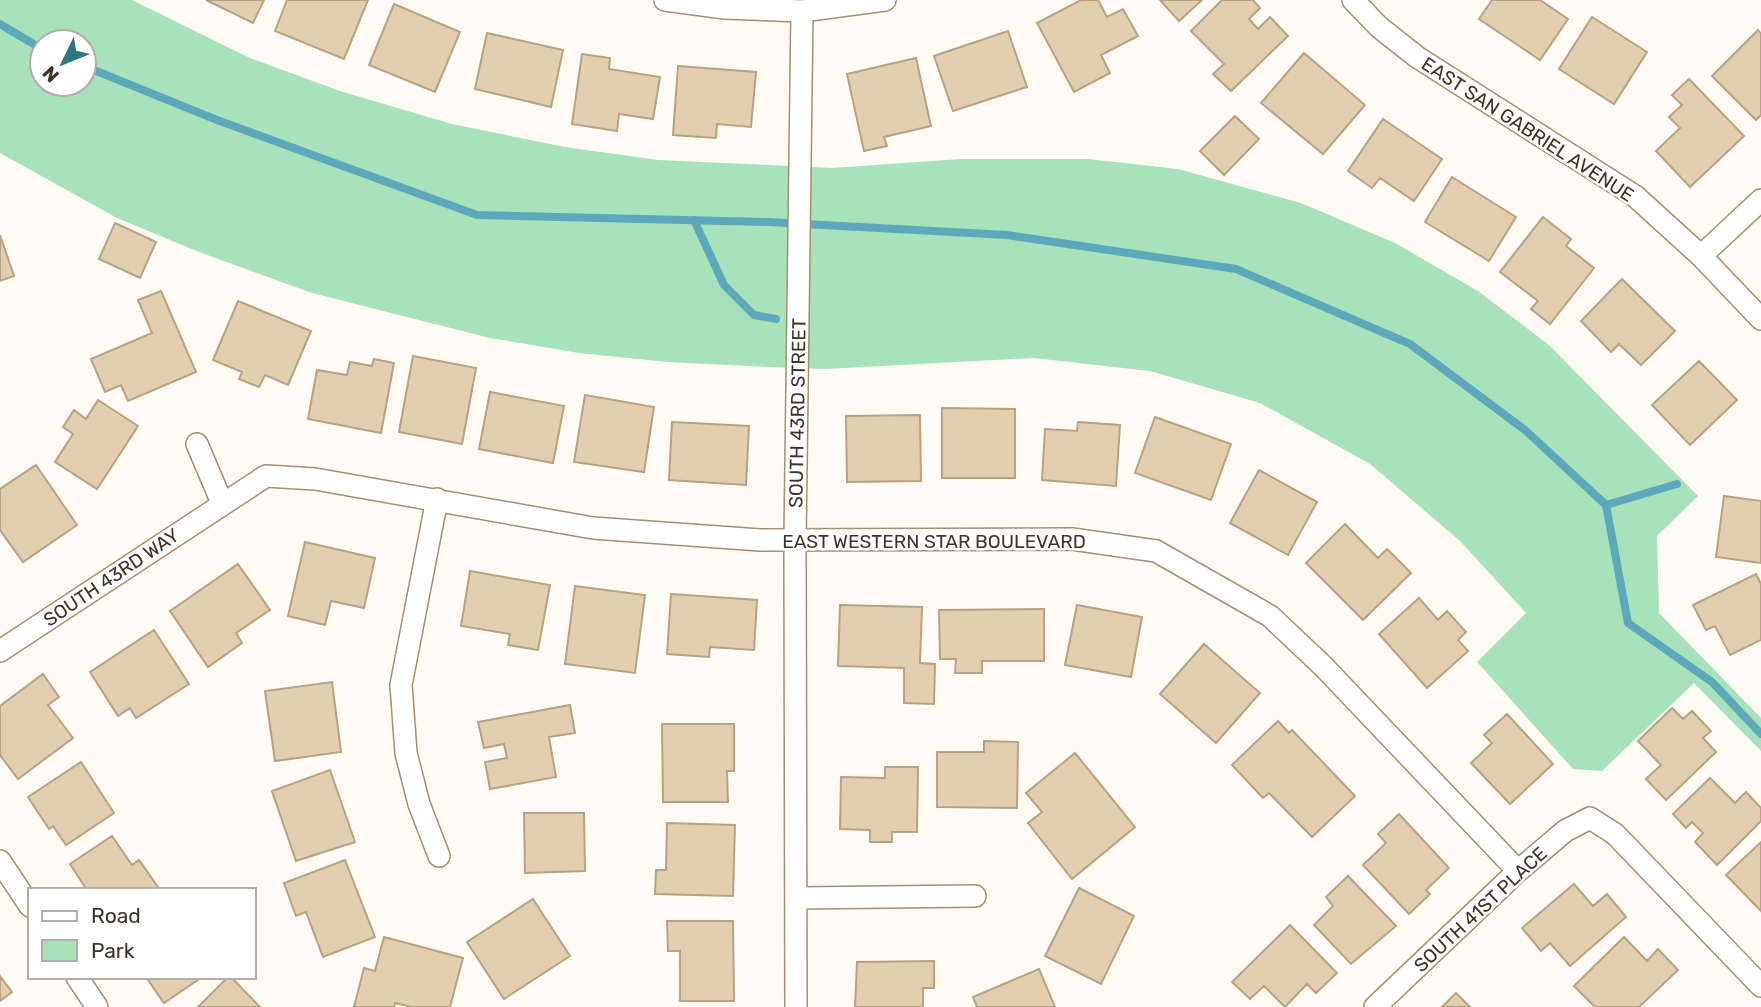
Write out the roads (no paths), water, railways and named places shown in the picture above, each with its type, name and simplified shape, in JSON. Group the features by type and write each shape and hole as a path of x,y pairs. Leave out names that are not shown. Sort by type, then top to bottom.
{"street":[{"path":"665,0 724,8 802,11 885,0"},
{"name":"EAST SAN GABRIEL AVENUE","path":"1353,0 1379,27 1417,57 1636,196 1701,256 1761,319"},
{"name":"SOUTH 43RD STREET","path":"796,1007 798,898 795,540 802,11"},
{"path":"1701,256 1761,200"},
{"path":"197,444 222,503"},
{"name":"SOUTH 43RD WAY","path":"0,651 266,476 315,479 437,499"},
{"path":"437,499 401,685 406,753 419,804 439,856"},
{"name":"EAST WESTERN STAR BOULEVARD","path":"437,499 475,509 593,528 795,540 1072,539 1156,551 1270,616 1323,666 1518,871"},
{"name":"SOUTH 41ST PLACE","path":"1375,1007 1518,871 1565,831 1590,818 1615,834 1761,986"},
{"path":"0,861 28,902"},
{"path":"798,898 975,896"},
{"path":"78,979 97,1007"}],"waterway":[{"path":"0,24 28,41"},
{"path":"98,72 217,120 477,215 768,222 1007,235 1236,269 1410,344 1525,430 1606,505 1628,623 1712,682 1761,734"},
{"path":"694,220 724,285 754,315 776,319"},
{"path":"1606,505 1677,484"}]}
